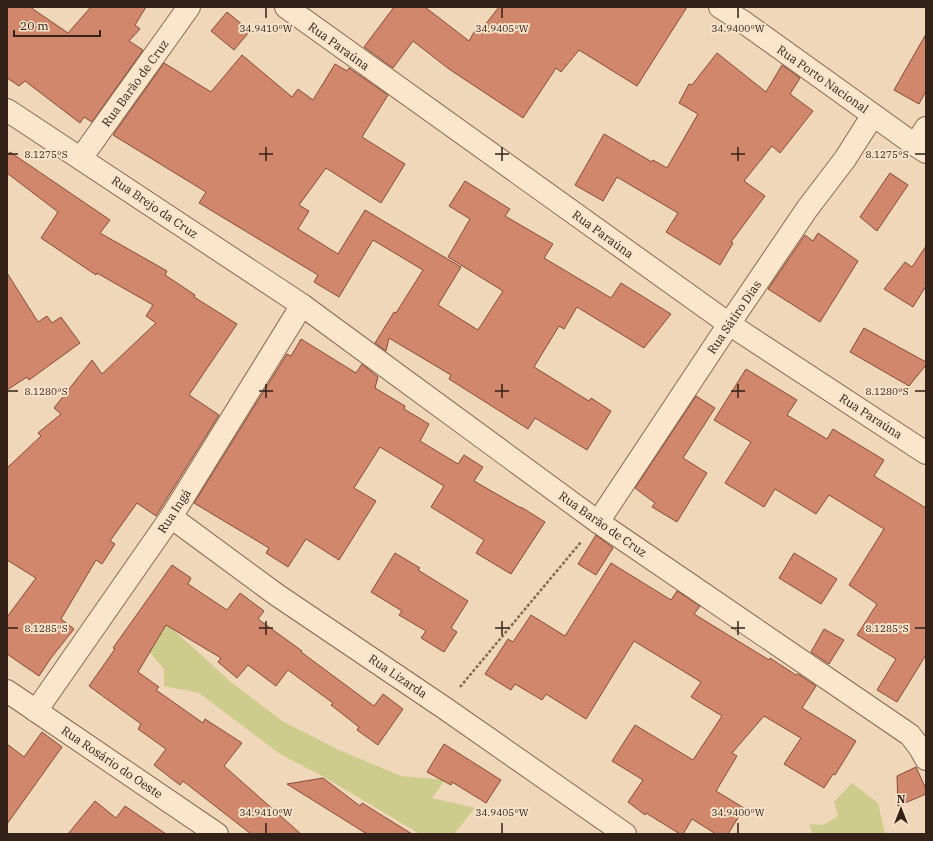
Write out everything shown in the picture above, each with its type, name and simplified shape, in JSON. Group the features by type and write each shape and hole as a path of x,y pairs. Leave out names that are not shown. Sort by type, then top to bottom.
{"street":[{"name":"Rua Barão de Cruz","path":"81,158 190,7"},
{"name":"Rua Paraúna","path":"286,7 729,324 926,453"},
{"name":"Rua Porto Nacional","path":"720,7 747,14 873,115 922,142"},
{"name":"Rua Brejo da Cruz","path":"7,110 302,304"},
{"name":"Rua Sátiro Dias","path":"598,522 729,324 807,209 845,159 873,115"},
{"name":"Rua Barão de Cruz","path":"302,304 598,522 910,735 926,759"},
{"name":"Rua Ingá","path":"36,710 171,517 302,304"},
{"name":"Rua Lizarda","path":"171,517 277,595 443,707 625,834"},
{"name":"Rua Rosário do Oeste","path":"7,691 217,834"}],"path":[{"path":"443,707 598,522"}],"shaded area":[{"path":"167,624 231,682 282,721 339,750 401,776 445,780 432,798 475,808 454,834 420,834 324,777 280,754 199,693 164,686 164,669 147,649"},
{"path":"852,783 878,803 885,834 813,834 809,824 823,825 838,816 834,802"}],"building":[{"path":"7,7 30,7 68,33 91,7 146,7 135,25 140,29 129,41 143,50 92,122 84,117 80,123 25,81 19,86 7,78"},
{"path":"394,7 425,7 469,41 477,27 481,30 499,7 687,7 637,86 579,50 561,72 556,68 523,118 449,69 413,41 393,68 364,47"},
{"path":"227,12 250,31 234,50 211,31"},
{"path":"926,34 926,91 919,104 894,90"},
{"path":"717,53 766,92 782,65 800,78 790,94 813,111 780,153 772,146 744,181 765,196 731,242 733,243 720,265 666,232 678,213 617,177 603,201 575,185 604,134 652,162 653,160 667,168 698,114 679,103 689,84 692,85"},
{"path":"242,55 292,97 298,89 313,100 335,64 347,71 349,68 388,95 362,137 405,164 381,203 326,168 299,205 309,211 298,229 338,254 365,210 461,267 438,305 478,330 503,291 448,257 470,219 449,206 465,181 510,209 505,216 553,244 544,258 611,298 621,283 671,314 644,348 577,307 564,329 559,326 534,367 589,401 591,398 611,411 587,450 535,418 528,429 449,379 451,375 389,338 386,351 375,343 423,270 373,240 339,297 314,282 318,275 199,203 206,192 113,135 164,63 211,92"},
{"path":"10,152 110,220 100,233 167,271 165,275 195,295 194,297 237,324 189,395 219,415 156,516 137,503 110,541 115,544 102,564 96,560 61,619 74,629 39,676 7,654 7,617 36,578 7,560 7,468 41,436 38,433 61,414 54,408 92,360 102,374 156,323 146,316 153,305 97,273 96,275 41,238 58,212 7,173 7,156"},
{"path":"890,173 908,185 877,231 860,217"},
{"path":"818,233 858,261 820,322 768,289 805,235 813,241"},
{"path":"926,246 926,286 913,307 884,289 905,262 912,267"},
{"path":"7,273 38,322 47,316 52,323 61,317 80,343 29,380 27,377 7,390"},
{"path":"864,328 926,362 926,365 909,386 850,352"},
{"path":"301,339 356,373 362,364 378,377 375,388 405,406 404,409 429,424 420,441 458,464 464,455 483,467 474,481 545,522 511,574 476,553 484,540 431,507 444,486 380,447 354,488 376,501 339,560 306,539 288,567 266,553 269,548 194,503 287,354 291,356"},
{"path":"746,369 797,400 787,415 827,439 833,429 884,460 874,476 926,508 926,655 897,702 877,690 896,659 857,635 877,604 849,585 884,529 829,495 816,514 775,489 764,507 725,483 751,442 714,420"},
{"path":"696,396 715,408 683,458 707,473 677,522 652,507 655,503 635,488"},
{"path":"596,535 613,548 596,575 578,564"},
{"path":"395,553 420,568 418,570 468,601 451,628 457,632 444,652 421,638 426,631 399,615 402,611 371,592"},
{"path":"794,553 837,579 821,604 779,578"},
{"path":"611,563 671,600 677,591 700,606 694,614 769,660 770,658 816,686 802,708 856,741 835,775 833,774 824,788 784,764 801,738 764,716 732,753 737,756 716,791 744,808 728,834 716,834 692,819 683,834 680,834 646,813 645,815 628,802 643,780 612,761 635,725 693,760 722,716 691,697 701,682 634,641 586,719 546,694 542,700 515,684 511,690 485,674 508,639 513,642 531,615 565,636"},
{"path":"172,565 191,578 188,584 227,610 240,593 264,611 258,619 374,706 383,694 403,709 378,745 357,730 359,727 331,705 333,703 288,670 276,686 248,665 237,678 218,662 221,658 166,625 138,672 159,687 156,690 203,723 205,719 242,743 224,766 301,834 251,834 183,781 180,785 154,765 166,749 138,729 141,724 89,686 115,649 113,648"},
{"path":"824,629 844,640 829,664 811,652"},
{"path":"42,732 62,747 7,824 7,744 24,757"},
{"path":"444,744 501,780 486,803 452,782 451,785 427,772"},
{"path":"916,767 926,789 926,794 898,806 897,776"},
{"path":"323,778 360,806 362,803 412,834 367,834 287,784"},
{"path":"95,801 116,818 125,806 166,834 68,834"}]}
